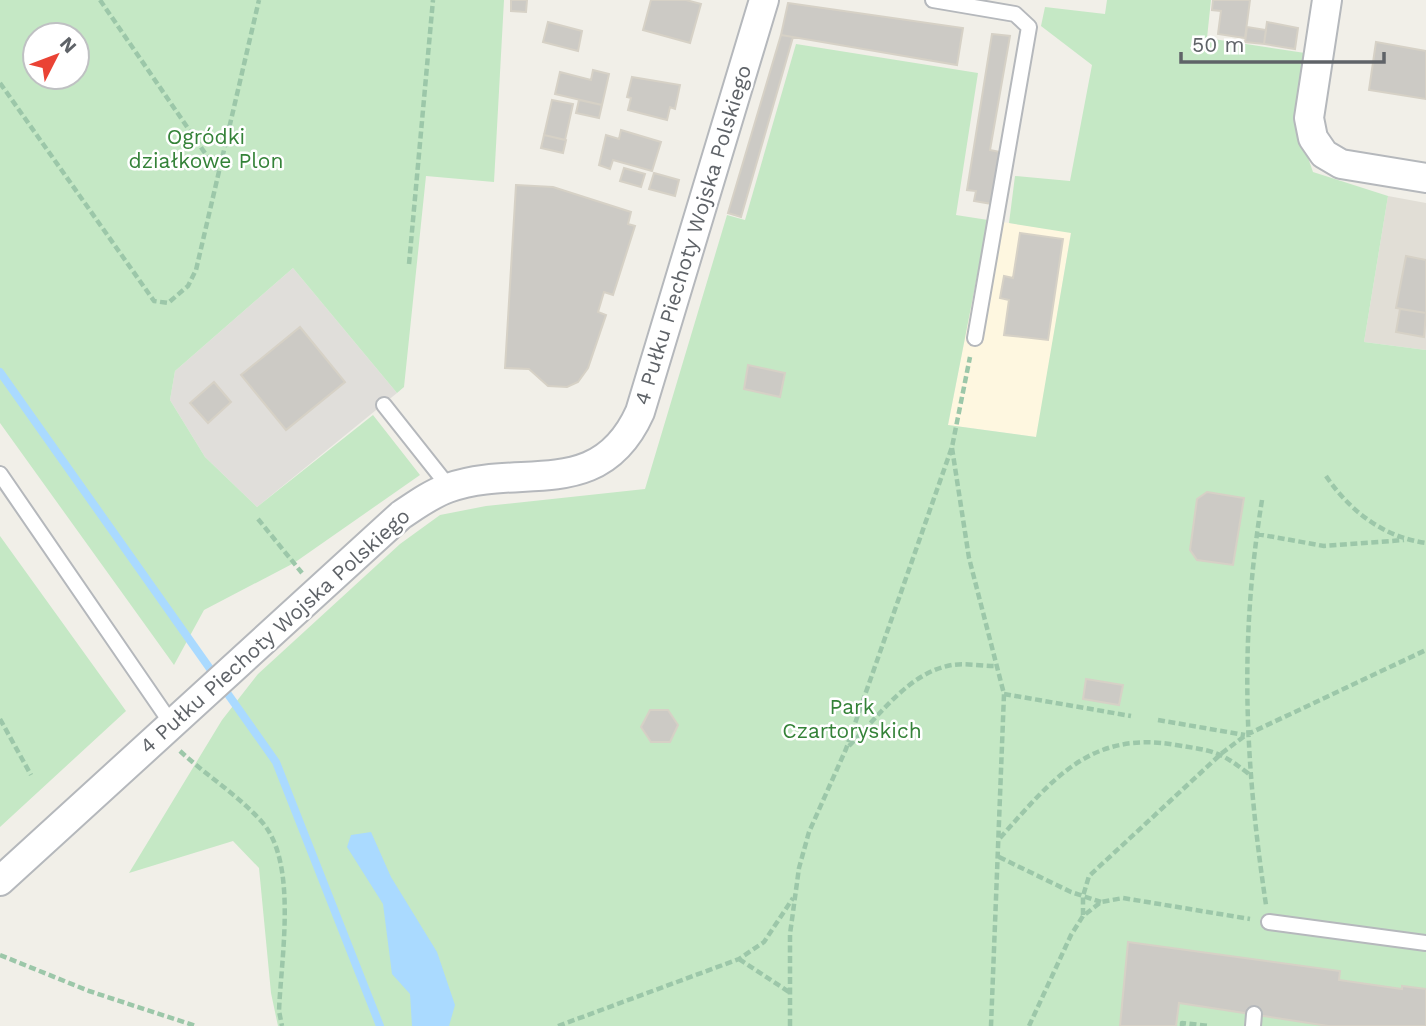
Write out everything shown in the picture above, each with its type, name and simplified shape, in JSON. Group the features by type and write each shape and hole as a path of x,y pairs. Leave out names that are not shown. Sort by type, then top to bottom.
{"street":[{"name":"4 Pułku Piechoty Wojska Polskiego","path":"0,881 401,515 449,487 575,471 609,456 629,437 640,412 764,0"},
{"path":"1328,0 1309,118 1313,138 1324,154 1341,164 1426,178"}],"lane":[{"path":"933,0 1015,14 1029,27 975,338"},
{"path":"384,405 449,487"},
{"path":"0,474 176,719"},
{"path":"1269,922 1426,943"}],"path":[{"path":"100,0 219,173"},
{"path":"0,83 154,301 168,303 188,286 196,271 259,0"},
{"path":"409,264 433,0"},
{"path":"790,1026 794,898 809,832 846,749 952,447 975,338"},
{"path":"952,447 969,558 1004,694 991,1026"},
{"path":"1326,476 1342,499 1366,520 1404,540"},
{"path":"1029,1026 1071,934 1083,916 1101,902 1123,898 1269,922 1246,735 1246,643 1256,534 1262,500"},
{"path":"258,519 294,563"},
{"path":"1256,534 1324,546 1404,540 1426,543"},
{"path":"1083,916 1083,896 1089,876 1222,753 1246,735 1426,650"},
{"path":"846,749 915,680 933,670 954,665 996,666"},
{"path":"1004,694 1132,716"},
{"path":"0,719 31,775"},
{"path":"176,719 182,753 212,775 263,823 277,844 284,886 279,1011 282,1026"},
{"path":"1158,720 1246,735"},
{"path":"999,839 1060,775 1094,752 1123,742 1170,744 1222,753 1250,774"},
{"path":"999,857 1101,902"},
{"path":"558,1026 739,959 764,942 794,898"},
{"path":"0,955 89,991 196,1026"},
{"path":"739,959 790,992"},
{"path":"1182,1026 1182,1023 1209,1026"}],"shaded area":[{"path":"1388,196 1426,203 1426,350 1364,342"},
{"path":"988,220 1071,232 1037,437 948,425"},
{"path":"293,268 397,393 257,507 205,457 170,400 175,371"}],"green space":[{"name":"Ogródki działkowe Plon","path":"0,0 504,0 494,182 426,176 404,387 397,393 293,268 175,371 170,400 205,457 257,507 373,415 420,475 294,563 204,610 174,665 0,423"},
{"name":"Park Czartoryskich","path":"1107,0 1211,0 1207,38 1305,53 1297,126 1313,172 1388,196 1364,342 1426,350 1426,1026 278,1026 271,993 259,868 233,841 129,873 222,720 258,674 400,544 440,515 486,506 645,489 727,215 745,220 796,44 978,73 956,215 988,220 948,425 1036,437 1071,233 1009,223 1015,176 1070,181 1092,65 1041,26 1045,7 1105,14"},
{"path":"0,536 126,711 0,827"}],"water":[{"path":"371,832 391,877 437,952 455,1005 449,1026 412,1026 410,994 392,974 383,904 347,847 351,835"}],"building":[{"path":"511,0 527,0 526,12 511,11"},
{"path":"651,0 686,0 701,4 690,43 643,30"},
{"path":"1213,0 1250,0 1245,38 1218,34 1221,11 1212,10"},
{"path":"788,3 963,28 957,65 781,35"},
{"path":"548,22 582,31 578,51 543,42"},
{"path":"1267,22 1298,28 1295,49 1264,44"},
{"path":"1247,27 1266,30 1264,44 1245,42"},
{"path":"992,34 1010,36 990,150 1000,152 992,204 974,201 976,191 967,190"},
{"path":"781,35 793,37 741,217 728,213"},
{"path":"1376,42 1426,51 1426,99 1369,90"},
{"path":"593,70 609,74 602,105 555,94 560,72 591,80"},
{"path":"632,77 680,85 675,109 670,107 667,120 628,110 631,98 627,97"},
{"path":"552,100 573,104 565,140 544,135"},
{"path":"579,100 602,105 599,118 576,113"},
{"path":"621,130 661,142 652,171 613,160 610,169 599,165 606,135 619,139"},
{"path":"544,135 566,140 563,153 541,148"},
{"path":"624,168 645,174 641,187 620,181"},
{"path":"654,173 679,180 675,196 649,189"},
{"path":"516,185 553,187 631,212 628,224 635,226 613,295 604,292 598,312 606,315 588,368 578,382 567,387 548,386 529,369 505,368"},
{"path":"1020,233 1063,239 1048,340 1004,335 1009,300 1000,298 1004,276 1013,278"},
{"path":"1406,256 1426,260 1426,313 1396,308"},
{"path":"1400,309 1426,313 1424,337 1396,332"},
{"path":"300,327 345,382 286,430 241,375"},
{"path":"748,365 785,373 780,397 744,389"},
{"path":"214,382 231,402 208,423 190,403"},
{"path":"1207,492 1244,498 1233,565 1197,560 1190,550 1197,499"},
{"path":"1086,679 1123,685 1119,705 1083,699"},
{"path":"650,710 668,710 678,725 670,742 651,742 641,727"},
{"path":"1128,942 1340,971 1339,980 1402,989 1402,986 1426,989 1426,1026 1328,1026 1179,1003 1176,1026 1120,1026"}],"waterway":[{"path":"0,372 276,762 380,1026"}]}
